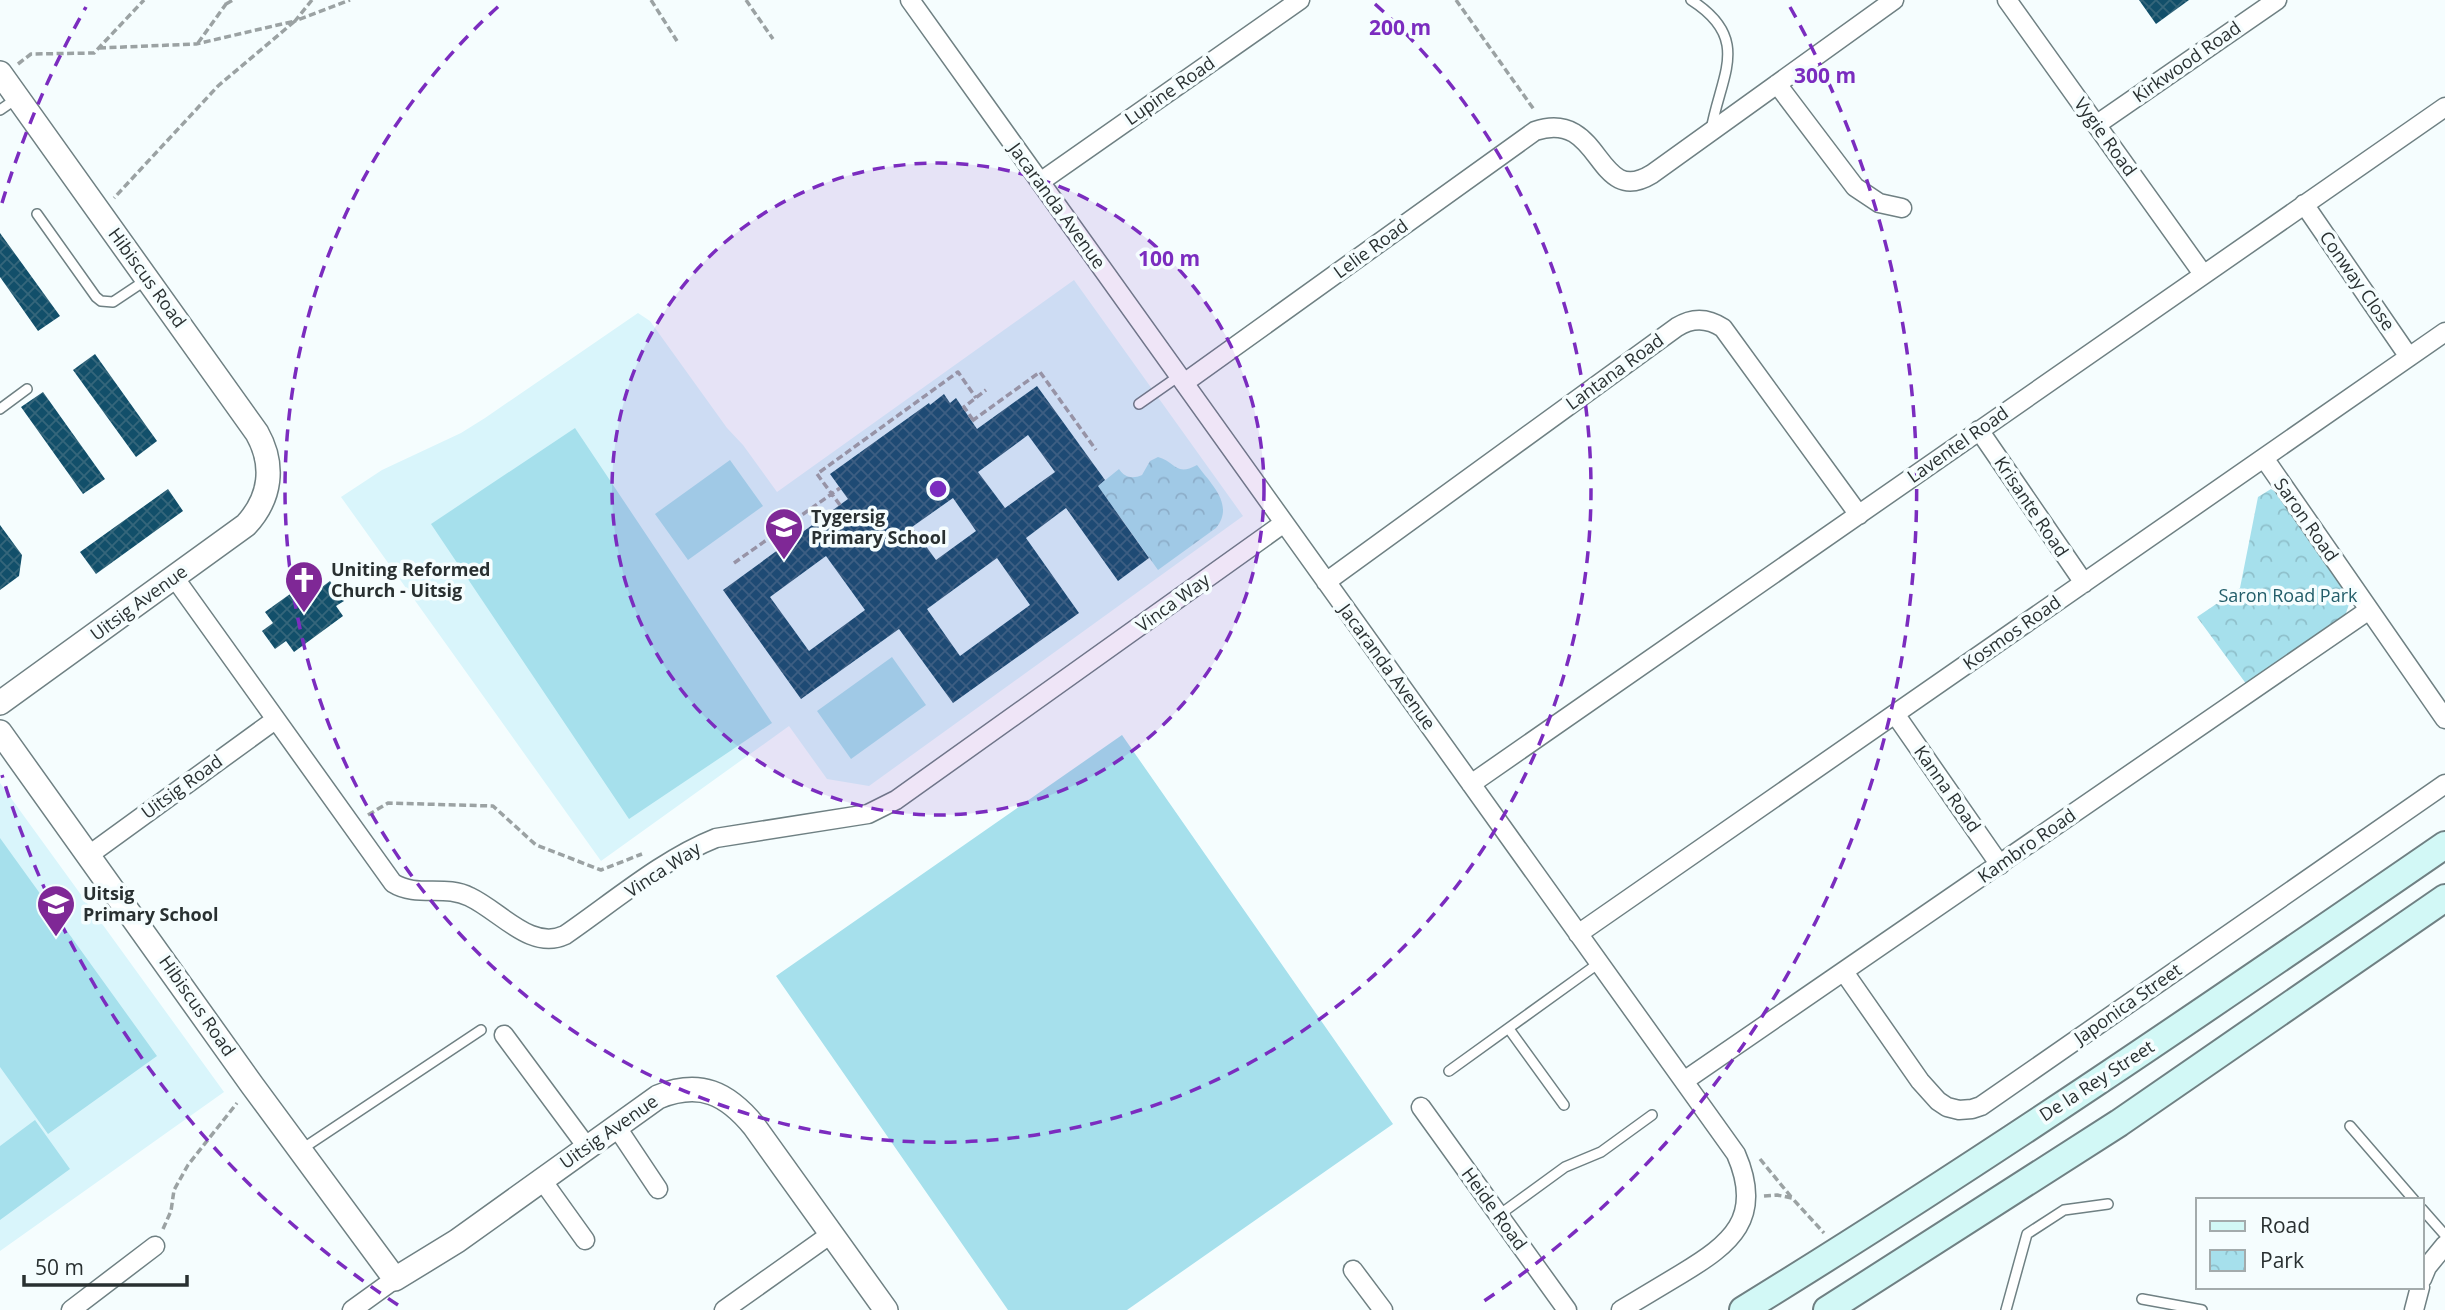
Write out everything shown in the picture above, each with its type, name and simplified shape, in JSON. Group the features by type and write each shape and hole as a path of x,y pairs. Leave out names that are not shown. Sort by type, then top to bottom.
{"main road":[{"name":"De la Rey Street","path":"1743,1310 2250,980 2445,845"},
{"path":"1827,1310 2119,1123 2445,898"}],"street":[{"name":"Jacaranda Avenue","path":"910,0 1736,1154 1745,1183 1744,1209 1735,1231 1720,1250 1621,1310"},
{"name":"Lupine Road","path":"1040,182 1300,0"},
{"path":"1710,132 1894,0"},
{"name":"Vygie Road","path":"2007,0 2203,274"},
{"name":"Kirkwood Road","path":"2096,125 2277,0"},
{"name":"Hibiscus Road","path":"1,74 9,104 97,209 257,433 267,456 266,493"},
{"path":"1777,84 1855,187 1879,203 1902,208"},
{"name":"Laventel Road","path":"1471,784 2445,107"},
{"name":"Lelie Road","path":"1182,380 1527,136 1544,128 1563,128 1580,135 1608,172 1615,177 1631,181 1646,178 1710,132"},
{"name":"Conway Close","path":"2304,204 2409,357"},
{"name":"Lantana Road","path":"1326,582 1678,327 1700,319 1723,328 1859,514"},
{"name":"Kosmos Road","path":"1578,934 2445,332"},
{"name":"Krisante Road","path":"1979,430 2084,583"},
{"name":"Saron Road","path":"2264,458 2445,719"},
{"name":"Uitsig Avenue","path":"0,703 246,525 255,515 266,493"},
{"name":"Vinca Way","path":"174,577 393,883 404,890 456,891 472,898 532,936 553,941 681,855 716,838 868,814 896,800 1284,523"},
{"name":"Kambro Road","path":"1684,1081 2369,610"},
{"name":"Kanna Road","path":"1895,714 2000,864"},
{"name":"Uitsig Road","path":"89,855 275,720"},
{"name":"Hibiscus Road","path":"0,733 252,1085 396,1279"},
{"name":"Japonica Street","path":"1844,972 1920,1081 1938,1101 1947,1107 1972,1109 2004,1090 2445,784"},
{"path":"504,1035 587,1147"},
{"name":"Uitsig Avenue","path":"352,1310 396,1279 428,1261 658,1097 686,1089 719,1094 740,1108 886,1310"},
{"name":"Heide Road","path":"1421,1107 1567,1310"},
{"path":"616,1126 658,1189"},
{"path":"541,1180 585,1240"},
{"path":"724,1310 831,1234"},
{"path":"2424,1274 2445,1245"},
{"path":"71,1310 155,1246"},
{"path":"1353,1270 1383,1310"},
{"path":"2414,1310 2419,1289"}],"lane":[{"path":"1691,0 1708,11 1725,33 1728,53 1725,79 1710,132"},
{"path":"37,214 101,301 113,302 147,279"},
{"path":"1139,404 1182,380"},
{"path":"0,409 27,389"},
{"path":"1449,1071 1599,963"},
{"path":"1509,1029 1564,1105"},
{"path":"301,1150 481,1030"},
{"path":"1499,1215 1565,1167 1601,1152 1652,1115"},
{"path":"2350,1126 2412,1198"},
{"path":"2006,1310 2027,1234 2064,1210 2108,1205"},
{"path":"2424,1211 2445,1235"},
{"path":"2142,1298 2202,1310"}],"path":[{"path":"1,74 31,54 94,53 144,0"},
{"path":"196,44 227,2 233,0"},
{"path":"97,209 116,196 218,86 296,20 312,0"},
{"path":"99,48 196,44 296,20 350,0"},
{"path":"651,0 677,41"},
{"path":"746,0 773,39"},
{"path":"1456,0 1538,115"},
{"path":"840,505 817,474 958,372 976,398"},
{"path":"986,390 964,407 973,420 1040,372 1096,450"},
{"path":"734,563 840,488"},
{"path":"351,825 388,803 493,806 536,845 601,870 653,850 681,855"},
{"path":"155,1246 171,1211 174,1190 188,1165 252,1085"},
{"path":"1758,1158 1824,1233"},
{"path":"1762,1196 1792,1198"}],"shaded area":[{"name":"Tygersig Primary School","path":"1074,280 1243,516 869,786 827,779 789,726 601,861 341,497 382,470 461,433 638,313 650,321 777,492"},
{"name":"Uitsig Primary School","path":"0,783 224,1092 0,1251"}],"green space":[{"path":"575,428 772,723 629,819 431,524"},
{"path":"1158,457 1179,469 1197,465 1219,495 1223,511 1216,528 1158,570 1098,486 1119,469 1129,477 1142,475 1150,461"},
{"path":"730,460 763,506 688,560 655,514"},
{"name":"Saron Road Park","path":"2271,489 2277,493 2346,593 2349,604 2345,616 2247,685 2197,617 2240,588 2258,497"},
{"path":"892,657 926,705 851,759 817,711"},
{"path":"1122,735 1393,1124 1127,1310 1008,1310 776,976"},
{"path":"0,838 157,1056 48,1134 0,1067"},
{"path":"35,1120 70,1169 0,1220 0,1146"}],"building":[{"path":"2139,0 2189,0 2156,24"},
{"path":"0,233 60,316 38,331 0,277"},
{"path":"95,354 157,441 136,457 73,370"},
{"path":"1037,386 1105,480 1098,486 1149,558 1118,581 1066,508 1026,538 1079,613 953,703 899,629 801,699 723,590 848,499 830,474 929,403 930,405 944,394 950,403 956,398 977,429","holes":["1028,435 1055,472 1005,508 978,472","953,498 976,531 936,560 912,527","826,556 865,610 809,651 770,597","997,558 1030,605 960,656 927,609"]},
{"path":"43,392 105,479 83,494 21,407"},
{"path":"168,489 183,511 96,574 80,552"},
{"path":"0,525 22,555 19,576 0,590"},
{"name":"Uniting Reformed Church - Uitsig","path":"315,576 322,587 330,581 344,601 336,606 343,616 294,652 286,641 275,649 262,631 273,623 265,612"}],"place":[{"name":"Tygersig Primary School","path":"784,561"},
{"name":"Uniting Reformed Church - Uitsig","path":"304,614"},
{"name":"Uitsig Primary School","path":"56,938"}]}
